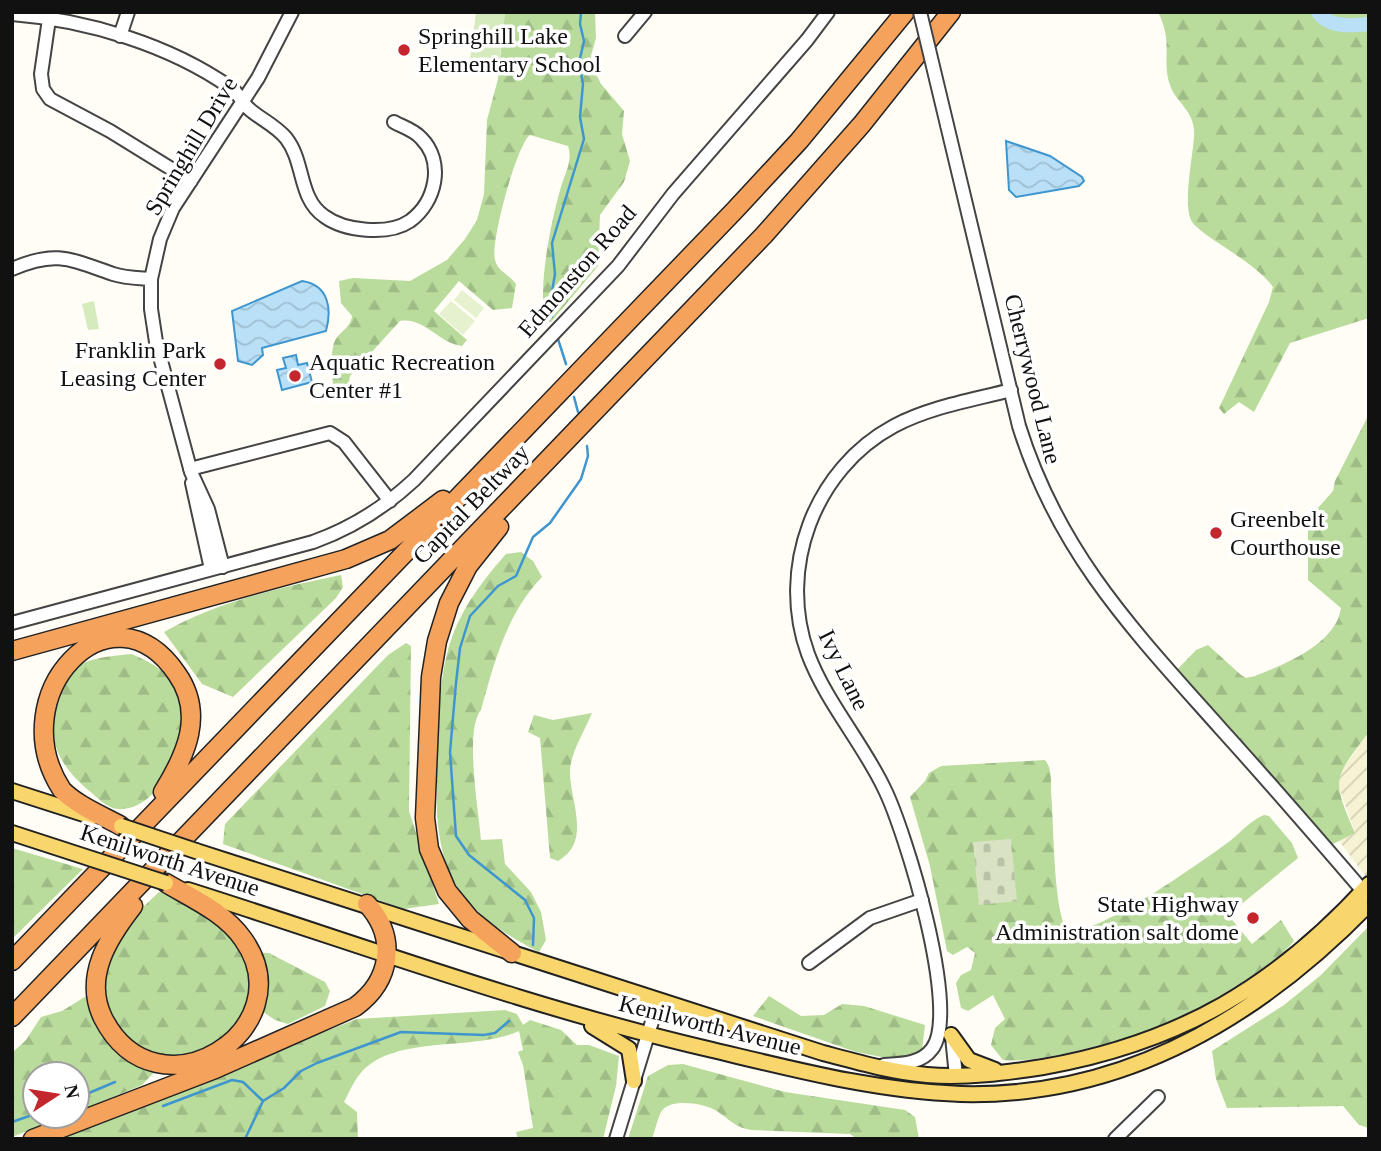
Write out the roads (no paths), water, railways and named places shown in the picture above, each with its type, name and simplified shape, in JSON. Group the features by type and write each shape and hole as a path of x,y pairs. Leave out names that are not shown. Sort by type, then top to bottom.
{"highway":[{"name":"Capital Beltway","path":"12,961 526,429 799,141 905,12"},
{"name":"Capital Beltway","path":"12,1017 826,166 951,12"},
{"path":"512,953 482,930 459,907 441,879 429,849 425,795 433,658 449,603 468,566 580,426"},
{"path":"12,651 323,566 372,548 422,519 526,429"},
{"path":"34,688 58,656 86,642 101,639 131,641 161,656 173,667 188,695 192,725 178,768 147,820"},
{"path":"28,712 30,744 48,775 80,805 121,826"},
{"path":"166,883 232,926 252,954 257,977 252,1012 232,1043 206,1060 177,1065 149,1060 119,1042 101,1013 95,980 104,948 120,922 203,818"},
{"path":"33,1139 215,1069 344,1013 370,992 380,977 387,953 385,930 367,904"}],"main road":[{"name":"Kenilworth Avenue","path":"12,791 367,904 658,1002 823,1053 910,1073 956,1076 1006,1072 1119,1051 1188,1025 1260,982 1367,894"},
{"name":"Kenilworth Avenue","path":"12,833 563,1011 648,1035 834,1079 919,1090 979,1094 1078,1081 1146,1061 1215,1028 1264,997 1322,951 1367,894"},
{"path":"563,1011 625,1045 632,1056 634,1081"},
{"path":"951,1035 969,1060 984,1068 1006,1072"},
{"path":"919,1090 945,1085 956,1076"}],"street":[{"path":"120,36 128,12"},
{"name":"Springhill Drive","path":"217,568 208,509 191,471 154,333 151,279 163,230 243,100 292,12"},
{"path":"625,37 645,12"},
{"name":"Edmonston Road","path":"12,623 320,540 365,519 390,501 423,471 601,285 681,183 807,40 828,12"},
{"name":"Cherrywood Lane","path":"920,12 1011,390 1033,471 1060,528 1083,566 1114,607 1367,894"},
{"path":"12,15 49,19 120,36 200,70 234,90 249,109 276,128 293,148 309,199 318,211 332,222 387,229 405,224 423,209 433,190 435,169 429,148 419,135 394,122"},
{"path":"49,19 41,74 43,89 50,99 110,131 191,181"},
{"path":"12,270 45,258 65,257 121,276 151,279"},
{"name":"Ivy Lane","path":"956,1076 951,1035 908,844 890,799 808,654 797,597 800,557 811,516 827,487 871,442 894,426 920,415 1011,390"},
{"path":"191,471 330,433 344,442 390,501"},
{"path":"809,963 870,918 922,900"},
{"name":"Ivy Lane","path":"876,1065 914,1062 932,1049 941,1026 939,990"},
{"path":"616,1139 658,1002"},
{"path":"1115,1139 1158,1097"}],"water":[{"path":"1006,141 1050,156 1084,181 1079,186 1016,197 1009,190"},
{"path":"302,281 318,287 326,299 329,314 326,331 262,348 263,355 252,365 238,361 232,311"},
{"name":"Aquatic Recreation Center #1","path":"296,355 298,365 307,363 312,382 282,390 277,370 286,368 283,358"}],"waterway":[{"path":"552,317 551,297 555,274 552,243 584,139 580,117 583,84 579,63 584,41 580,24 581,12"},
{"path":"1318,12 1334,23 1369,24"},
{"path":"558,339 566,364"},
{"path":"574,397 578,412"},
{"path":"533,945 534,918 525,900 469,855 456,836 450,752 456,683 460,648 470,616 498,586 516,576 533,537 550,523 581,479 588,456 587,446"},
{"path":"245,1139 263,1101 284,1088 301,1071 317,1063 401,1032 484,1035 495,1033 509,1021"},
{"path":"163,1106 232,1080 243,1082 263,1101"},
{"path":"91,1092 115,1082"},
{"path":"12,1122 21,1119"}],"place":[{"name":"Springhill Lake Elementary School","path":"404,50"},
{"name":"Franklin Park Leasing Center","path":"220,364"},
{"name":"Aquatic Recreation Center #1","path":"295,376"},
{"name":"Greenbelt Courthouse","path":"1216,533"},
{"name":"State Highway Administration salt dome","path":"1253,918"}]}
